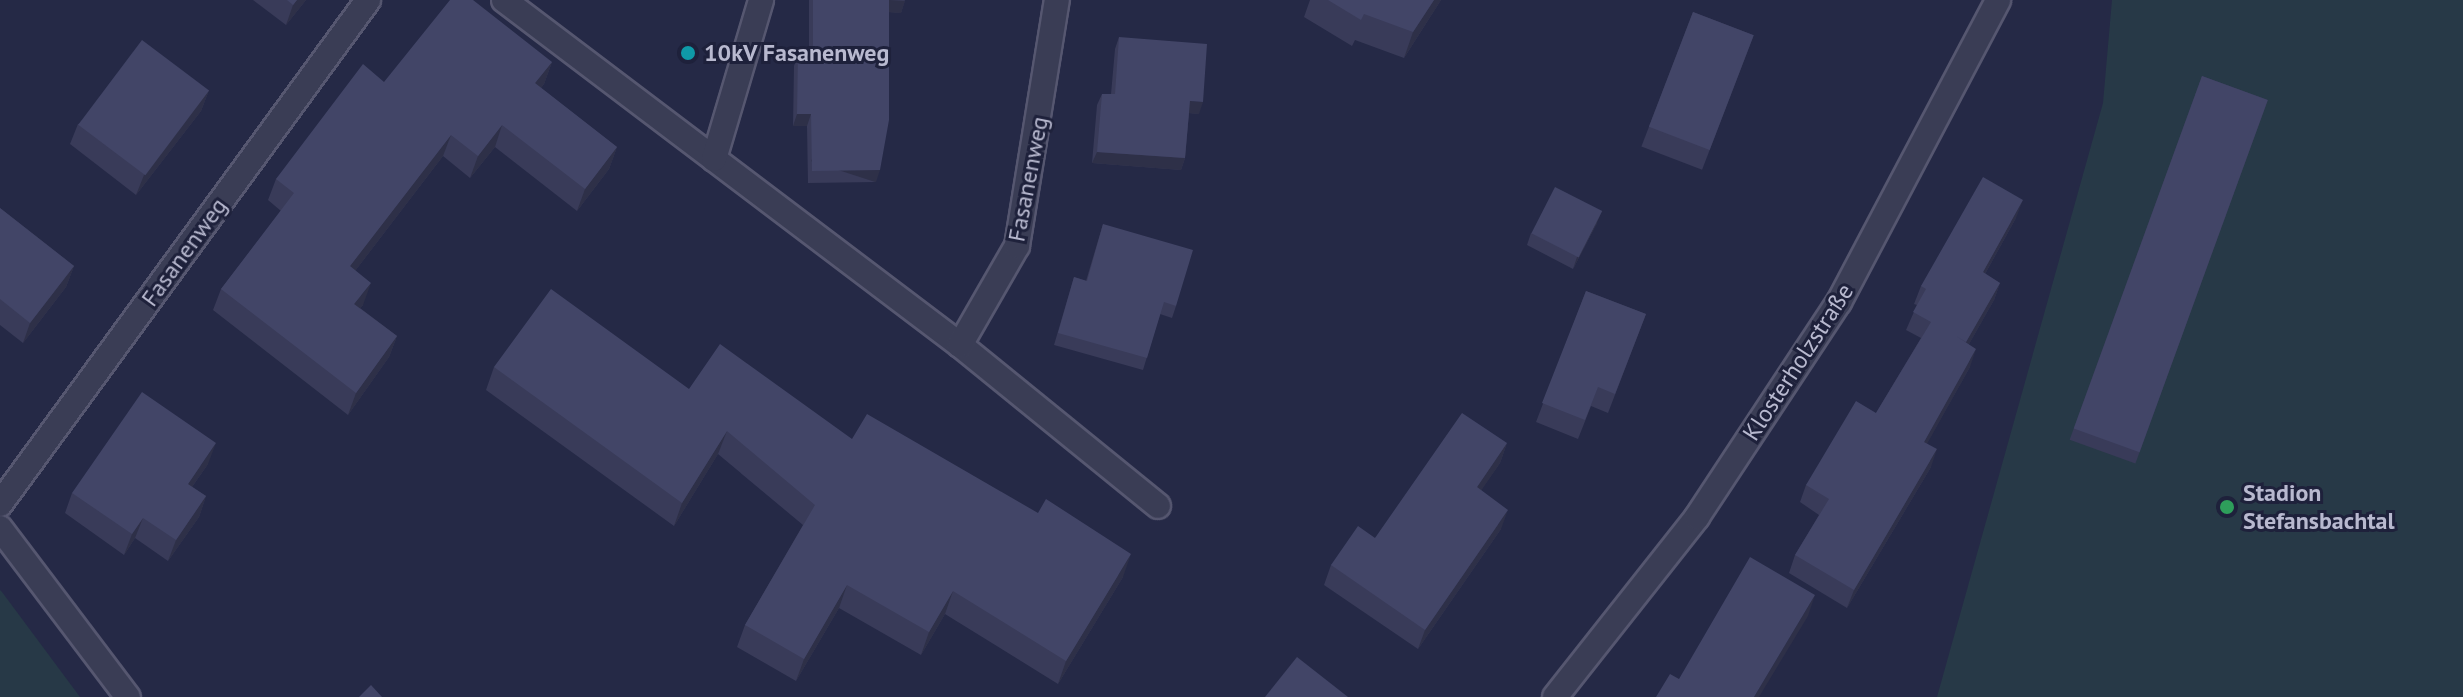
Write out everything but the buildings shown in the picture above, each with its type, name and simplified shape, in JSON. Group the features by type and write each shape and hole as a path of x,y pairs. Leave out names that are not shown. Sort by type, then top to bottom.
{"street":[{"name":"Fasanenweg","path":"0,504 368,0"},
{"path":"504,0 960,345 1158,506"},
{"path":"714,159 761,0"},
{"name":"Fasanenweg","path":"960,345 1017,246 1057,0"},
{"name":"Klosterholzstraße","path":"1555,697 1697,517 1839,302 1998,0"},
{"path":"0,528 128,697"}],"shaded area":[{"name":"Stadion Stefansbachtal","path":"2112,0 2463,0 2463,697 1937,697 2103,103"},
{"path":"0,590 2,592 80,697 0,697"}],"place":[{"name":"10kV Fasanenweg","path":"688,53"},
{"name":"Stadion Stefansbachtal","path":"2227,507"}]}
